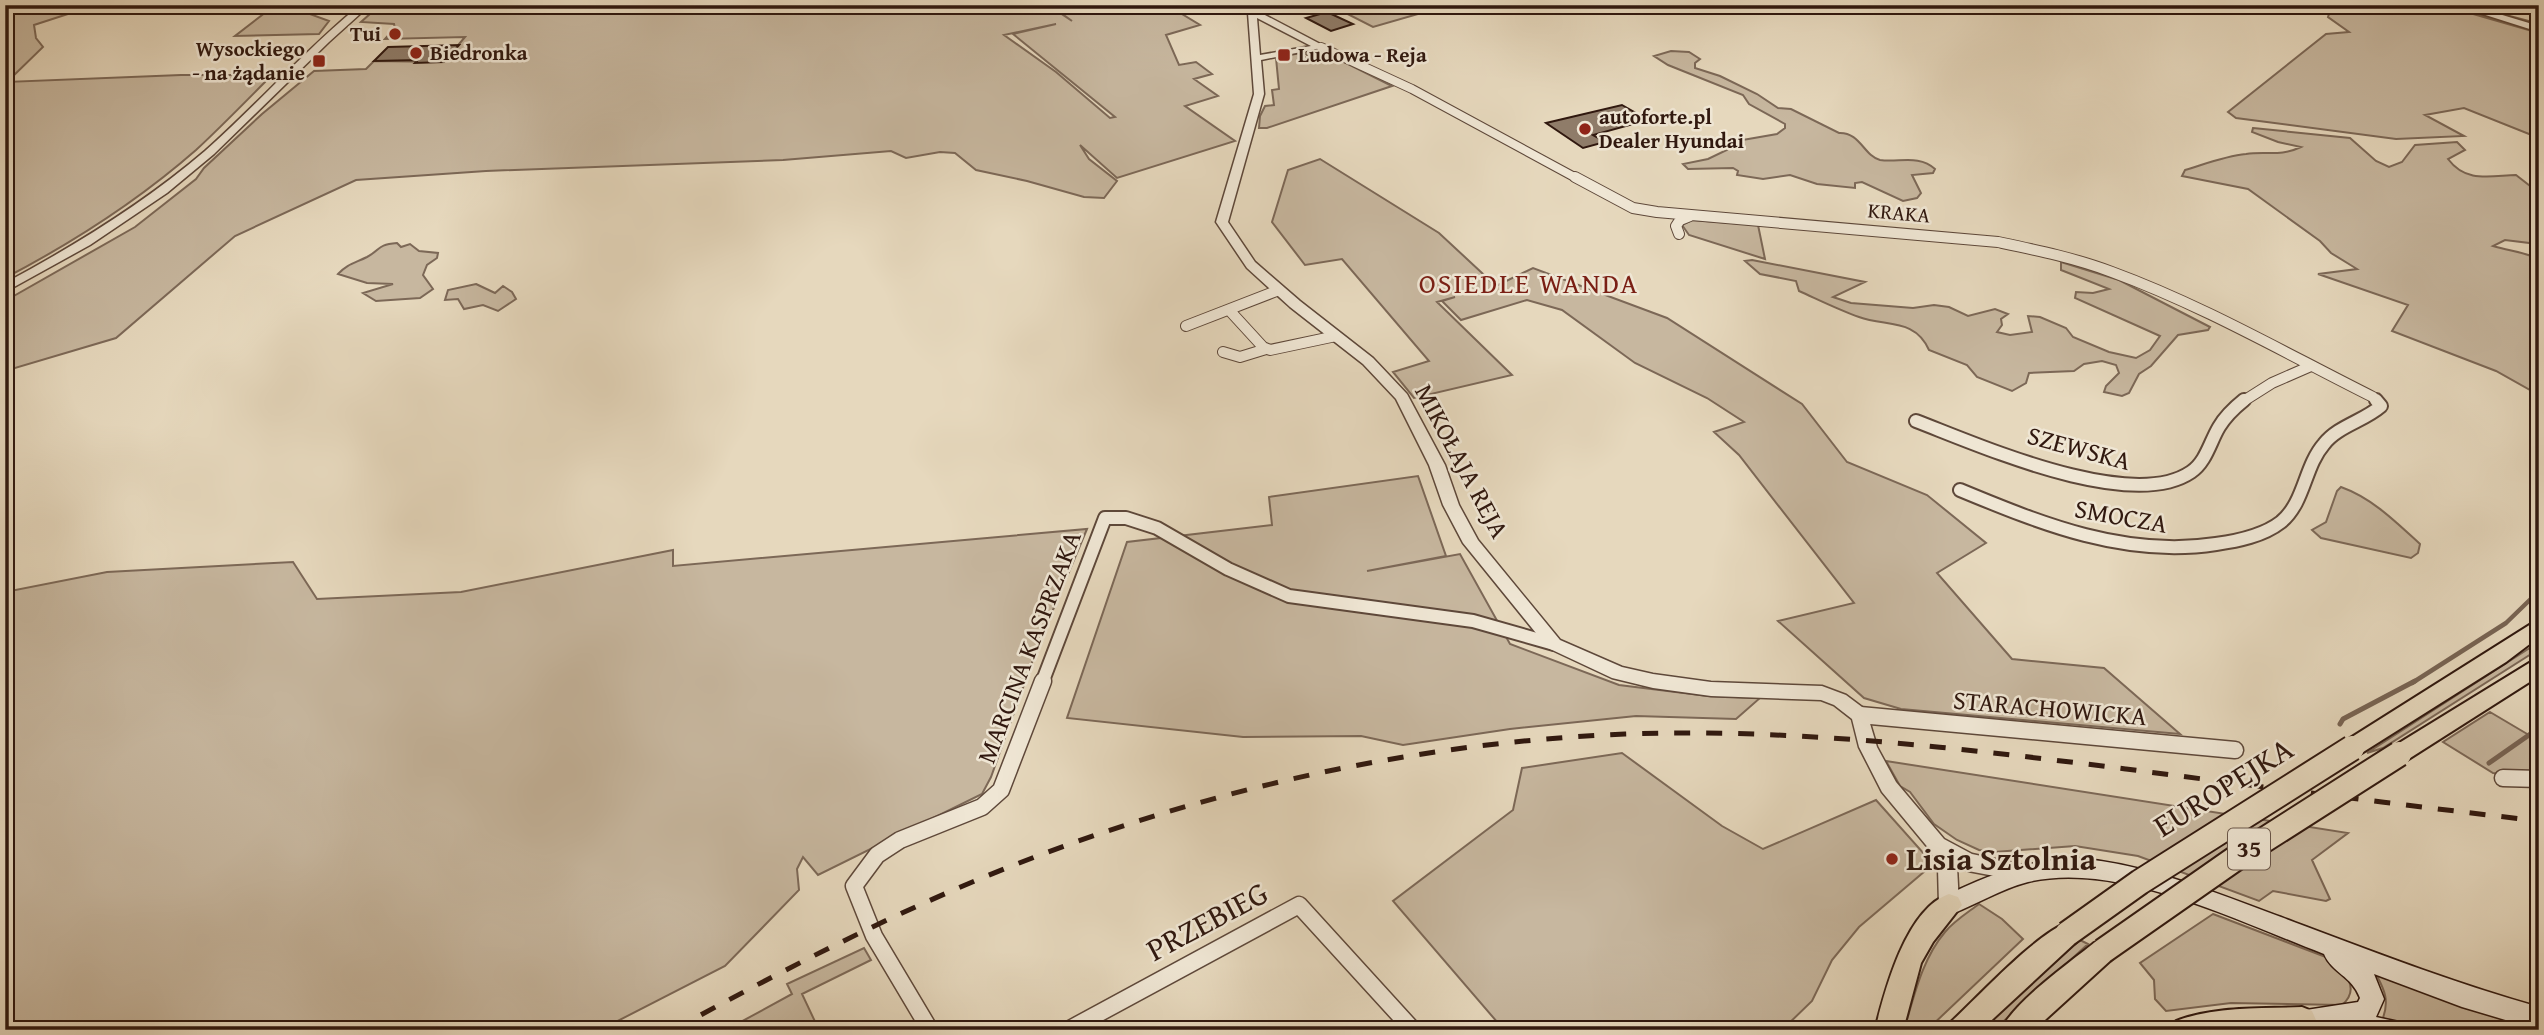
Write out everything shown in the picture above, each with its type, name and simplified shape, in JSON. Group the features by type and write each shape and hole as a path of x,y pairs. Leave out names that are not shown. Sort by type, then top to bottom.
{"main road":[{"name":"EUROPEJKA","path":"1962,1030 2067,934 2140,882 2498,656 2539,626"},
{"name":"35","path":"2015,1030 2054,992 2104,951 2239,856 2539,665"},
{"path":"1889,1030 1911,953 1927,927 1949,905 2021,872 2070,866 2108,869 2173,887 2462,996 2539,1019"},
{"path":"2186,1030 2235,1022 2301,1020 2365,1013 2372,999 2366,982 2360,973 2323,944"},
{"path":"2301,1020 2390,1030"}],"street":[{"path":"5,288 68,253 167,188 366,5"},
{"path":"1239,5 1321,47"},
{"path":"2458,5 2539,27"},
{"path":"1252,13 1258,58 1321,47"},
{"name":"KRAKA","path":"1321,47 1412,89 1633,208 1950,237 2053,254 2110,271 2161,291 2379,402"},
{"name":"MIKOŁAJA REJA","path":"1258,58 1259,94 1222,222 1251,265 1368,361 1402,397 1437,465 1451,505 1471,543 1555,644 1618,673 1711,689 1822,693 1840,700 1860,715"},
{"path":"1679,234 1676,226 1678,223 1694,215"},
{"path":"1186,326 1279,290"},
{"path":"1230,311 1266,349"},
{"path":"1223,352 1240,357 1266,349 1274,351 1336,336"},
{"name":"SZEWSKA","path":"1916,421 2097,482 2149,487 2179,481 2189,475 2200,464 2219,426 2235,405 2260,388 2311,366"},
{"name":"SMOCZA","path":"1960,490 2063,530 2104,541 2150,548 2214,545 2266,531 2286,518 2299,499 2323,444 2340,430 2379,409 2379,402"},
{"name":"MARCINA KASPRZAKA","path":"870,927 854,886 877,855 900,840 982,807 1001,790 1105,518 1126,518 1157,528 1228,569 1289,596 1473,621 1555,644"},
{"path":"1860,715 1868,747 1889,786 1937,845 1948,868 1949,905"},
{"name":"STARACHOWICKA","path":"1860,715 2235,750"},
{"path":"2504,778 2539,779"},
{"path":"1937,845 1968,862 2021,872"},
{"name":"PRZEBIEG","path":"1068,1030 1299,905 1413,1030"},
{"path":"870,927 930,1030"}],"shaded area":[{"path":"5,5 275,5 96,8 74,12 34,25 36,38 43,47 7,82 181,75 272,75 196,150 152,186 80,235 5,278"},
{"path":"275,5 303,5 307,13 329,21 319,34 235,36"},
{"path":"380,5 1048,5 1072,21 1050,5 1167,5 1200,25 1166,35 1179,65 1196,62 1212,74 1194,79 1218,96 1185,106 1235,141 1117,178 1080,145 1089,159 1117,181 1104,198 1084,197 976,170 955,153 940,152 906,158 891,151 783,160 486,171 356,180 235,236 116,338 5,371 5,301 135,227 196,179 204,168 262,114 314,71 366,69 374,61 444,62 465,37 385,39 395,28 394,24 361,22","holes":["1056,24 1013,34 1115,117 1110,118 1056,72 1004,35"]},
{"path":"1330,5 1412,5 1425,12 1373,27"},
{"path":"2314,5 2442,5 2539,33 2539,138 2464,108 2425,115 2464,136 2396,139 2236,118 2228,112 2326,34 2349,32 2328,17 2330,11"},
{"path":"1315,50 1392,86 1267,128 1259,128 1260,116 1265,106 1274,105 1272,90 1279,89 1276,58 1300,53 1307,59 1311,58 1303,52"},
{"path":"1671,51 1689,52 1700,59 1695,63 1695,68 1720,76 1757,94 1778,108 1791,109 1839,133 1852,136 1875,158 1887,161 1915,160 1935,169 1933,173 1912,175 1921,193 1917,198 1903,201 1862,182 1855,183 1855,188 1817,184 1790,175 1763,179 1737,175 1738,171 1733,168 1688,169 1683,164 1708,159 1733,147 1731,142 1777,134 1785,128 1785,124 1749,104 1743,95 1668,65 1654,56"},
{"path":"2253,128 2350,138 2376,161 2389,167 2402,162 2415,145 2457,142 2465,150 2448,159 2462,172 2487,177 2516,175 2539,193 2538,244 2505,240 2493,246 2539,259 2539,395 2496,371 2392,331 2408,305 2318,274 2357,269 2331,253 2320,241 2248,189 2182,176 2185,170 2223,158 2280,153 2301,147 2252,132"},
{"path":"1320,159 1439,233 1496,286 1533,268 1667,318 1802,404 1847,462 1927,495 1986,543 1937,573 2012,659 2104,668 2180,734 1901,709 1864,698 1778,621 1854,603 1739,455 1714,432 1744,422 1707,398 1635,363 1562,310 1527,300 1461,320 1442,301 1455,297 1437,302 1512,375 1414,398 1393,372 1429,361 1342,259 1305,265 1272,222 1288,170"},
{"path":"1692,220 1758,225 1765,259 1689,235 1682,225"},
{"path":"397,243 401,247 410,244 419,251 438,253 437,258 427,265 423,275 433,289 420,298 376,301 363,293 393,284 367,283 338,274 382,246"},
{"path":"1752,260 1865,282 1833,297 1851,303 1913,308 1934,305 1949,307 1968,316 1995,309 2008,314 2001,319 2002,325 1997,332 2010,335 2032,332 2028,316 2040,317 2066,328 2073,337 2109,352 2136,358 2150,350 2160,336 2075,298 2076,292 2093,293 2109,289 2061,270 2061,262 2119,280 2210,327 2208,330 2178,335 2151,366 2139,374 2129,393 2122,396 2104,392 2106,386 2119,373 2116,365 2102,361 2084,364 2074,371 2029,373 2026,383 2012,391 1977,377 1967,365 1929,350 1923,340 1908,328 1869,320 1837,308 1799,291 1796,281 1760,274 1745,261"},
{"path":"476,284 495,293 503,286 512,292 516,299 498,311 483,305 464,309 458,299 445,300 448,290"},
{"path":"1418,476 1446,556 1367,571 1460,554 1510,644 1619,685 1708,696 1760,698 1736,719 1636,716 1510,729 1403,745 1361,736 1243,737 1067,718 1127,542 1272,525 1269,497"},
{"path":"2341,487 2363,497 2393,519 2420,544 2418,553 2411,558 2321,538 2312,530 2326,522 2337,491"},
{"path":"1087,529 1039,643 991,777 982,794 818,875 803,857 797,869 799,890 725,966 600,1030 5,1030 5,592 107,572 293,562 317,599 461,592 673,550 673,566"},
{"path":"2539,642 2539,649 2383,748 2367,753"},
{"path":"2490,712 2539,741 2539,775 2493,773 2443,742"},
{"path":"1622,753 1722,826 1763,849 1876,800 1926,856 1925,871 1859,927 1832,960 1812,1001 1782,1030 1504,1030 1393,901 1513,810 1522,768"},
{"path":"1886,761 2348,833 2312,860 2330,899 2326,901 2273,891 2259,901 2138,856 2075,846 1994,852 1979,850 1957,840 1934,824 1910,792 1900,786"},
{"path":"1979,904 2002,919 2023,939 1927,1030 1904,1030 1930,954 1952,924"},
{"path":"2213,914 2331,959 2349,981 2351,987 2348,999 2342,1005 2231,1003 2166,1011 2155,999 2154,980 2140,963"},
{"path":"2080,940 2088,944 1994,1030 1978,1030"},
{"path":"864,948 871,960 802,994 819,1030 726,1030 792,994 787,984"},
{"path":"2379,974 2525,1025 2528,1030 2483,1030 2387,1021 2383,1018 2386,1001 2377,976"}],"building":[{"path":"1327,12 1353,24 1331,31 1306,18"},
{"name":"Biedronka","path":"459,45 444,62 374,61 388,47"},
{"name":"autoforte.pl Dealer Hyundai","path":"1622,105 1648,120 1593,135 1605,142 1583,148 1546,123"}],"waterway":[{"path":"2446,5 2539,32"},
{"path":"2482,9 2539,24"},
{"path":"2412,683 2506,623 2539,591"},
{"path":"2340,724 2343,719 2415,681"},
{"path":"2489,763 2539,728"}],"railway":[{"path":"673,1030 785,970 899,914 1054,850 1133,823 1294,778 1376,762 1542,739 1688,733 1876,741 2126,769 2539,821"}],"place":[{"name":"Tui","path":"395,34"},
{"name":"Biedronka","path":"416,53"},
{"name":"Ludowa - Reja","path":"1284,55"},
{"name":"Wysockiego - na żądanie","path":"319,61"},
{"name":"autoforte.pl Dealer Hyundai","path":"1585,129"},
{"name":"Lisia Sztolnia","path":"1892,859"}],"district":[{"name":"OSIEDLE WANDA","path":"1529,283"}]}
